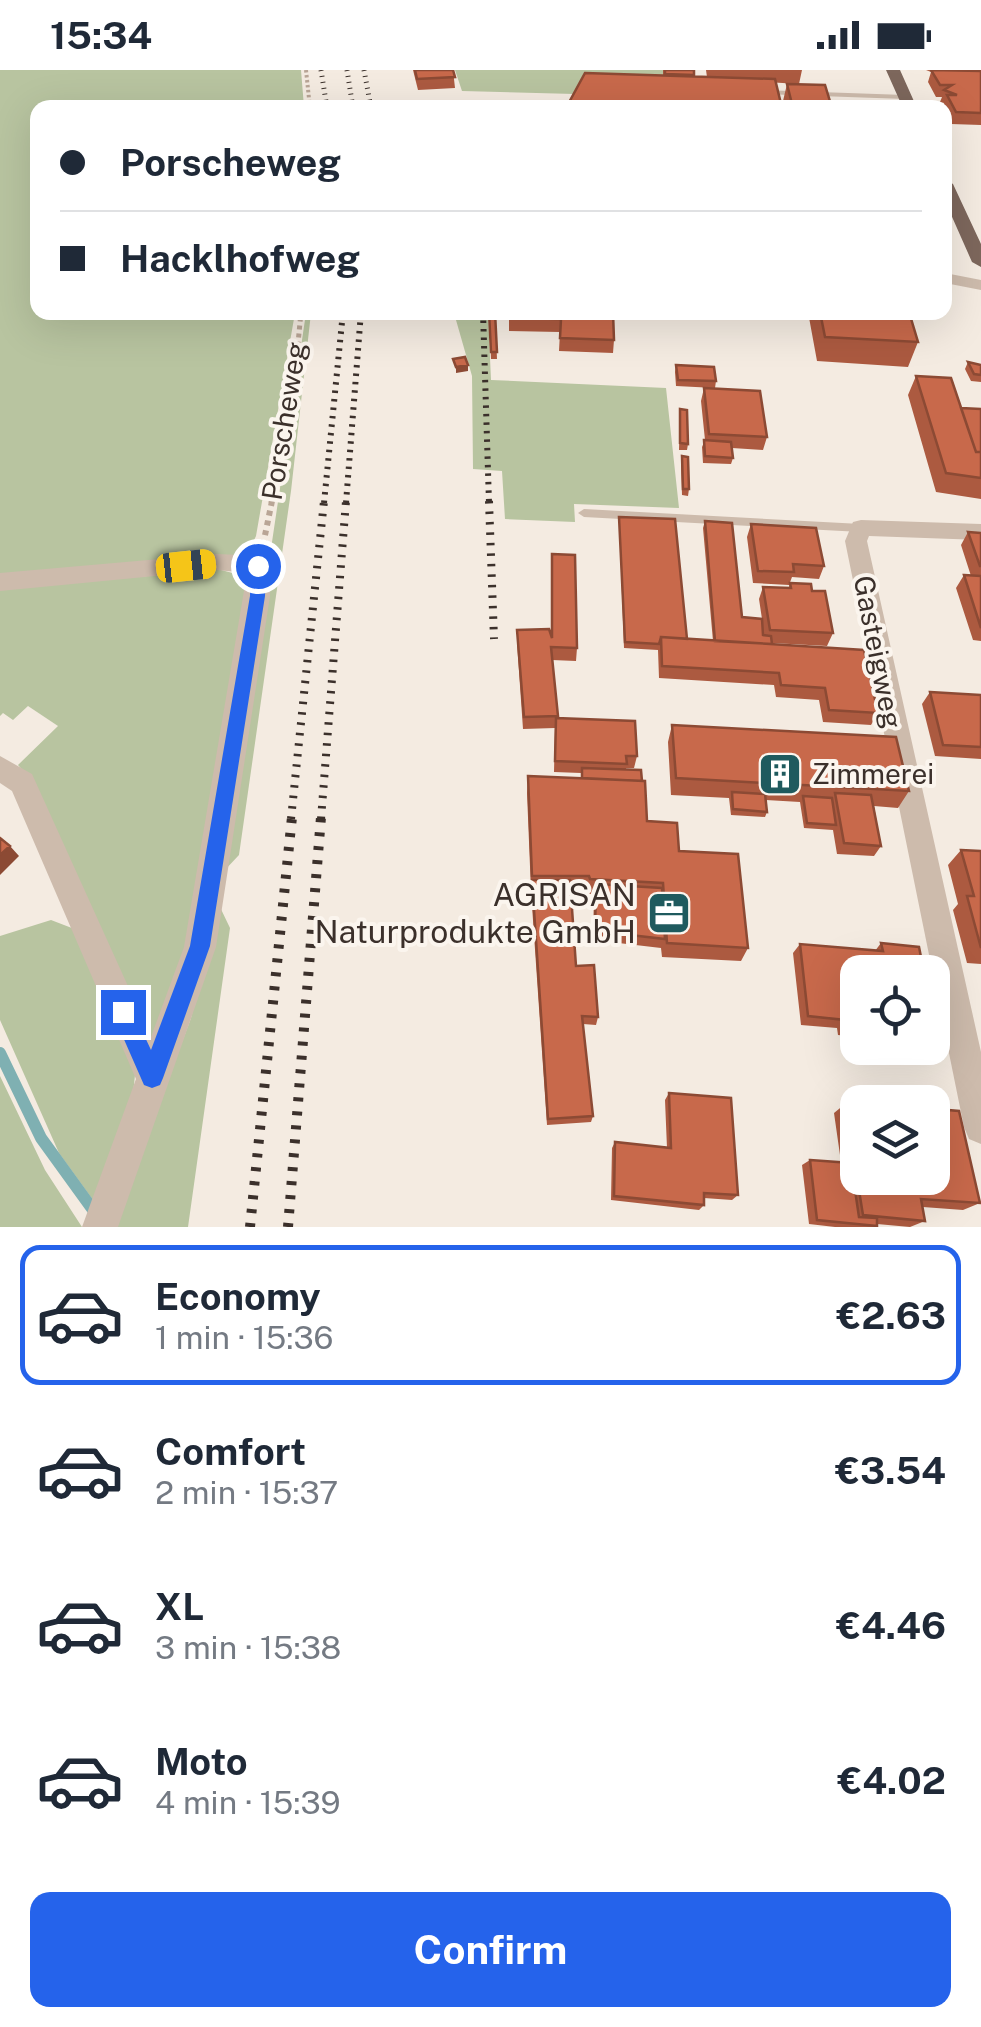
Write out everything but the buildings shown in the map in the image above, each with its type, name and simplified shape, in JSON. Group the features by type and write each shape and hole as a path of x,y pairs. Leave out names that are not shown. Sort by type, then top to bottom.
{"main road":[{"path":"893,70 907,100"},
{"path":"952,199 981,262"}],"street":[{"path":"952,279 981,285"},
{"path":"861,528 981,532"},
{"name":"Gasteigweg","path":"861,528 856,541 868,605 981,1127"},
{"path":"0,582 217,562 258,566 258,596 200,946 106,1210"},
{"path":"0,768 22,784 152,1078"}],"lane":[{"path":"758,92 878,100"},
{"path":"584,513 861,528"}],"path":[{"path":"306,70 309,100"},
{"name":"Porscheweg","path":"258,566 294,386 300,320"}],"green space":[{"path":"0,70 301,70 303,100 30,100 30,320 294,320 256,536 250,549 240,555 0,576"},
{"path":"455,70 684,70 689,97 462,91"},
{"path":"305,320 310,320 291,491 239,855 223,872"},
{"path":"456,320 488,320 491,380 666,388 679,508 574,504 575,522 505,519 502,471 473,469 472,376"},
{"path":"210,567 240,575 246,587 189,936 157,1037 149,1039 31,780 18,765 58,726 28,706 13,720 3,713 0,716 0,588"},
{"path":"219,905 230,928 188,1227 113,1227 191,1018"},
{"path":"51,920 77,930 135,1075 131,1114 93,1200 59,1153 0,1020 0,936"},
{"path":"0,1076 45,1170 82,1227 0,1227"}],"waterway":[{"path":"0,1053 41,1138 96,1214"}],"railway":[{"path":"321,70 326,100"},
{"path":"347,70 352,100"},
{"path":"364,70 370,100"},
{"path":"324,503 342,320"},
{"path":"346,503 360,320"},
{"path":"483,320 489,503"},
{"path":"291,819 324,501"},
{"path":"321,819 346,501"},
{"path":"489,501 494,639"},
{"path":"250,1227 292,817"},
{"path":"288,1227 321,817"}],"place":[{"name":"Zimmerei","path":"780,774"},
{"name":"AGRISAN Naturprodukte GmbH","path":"669,913"}],"route":[{"path":"123,1012 152,1078 200,946 258,596 258,566"}]}
